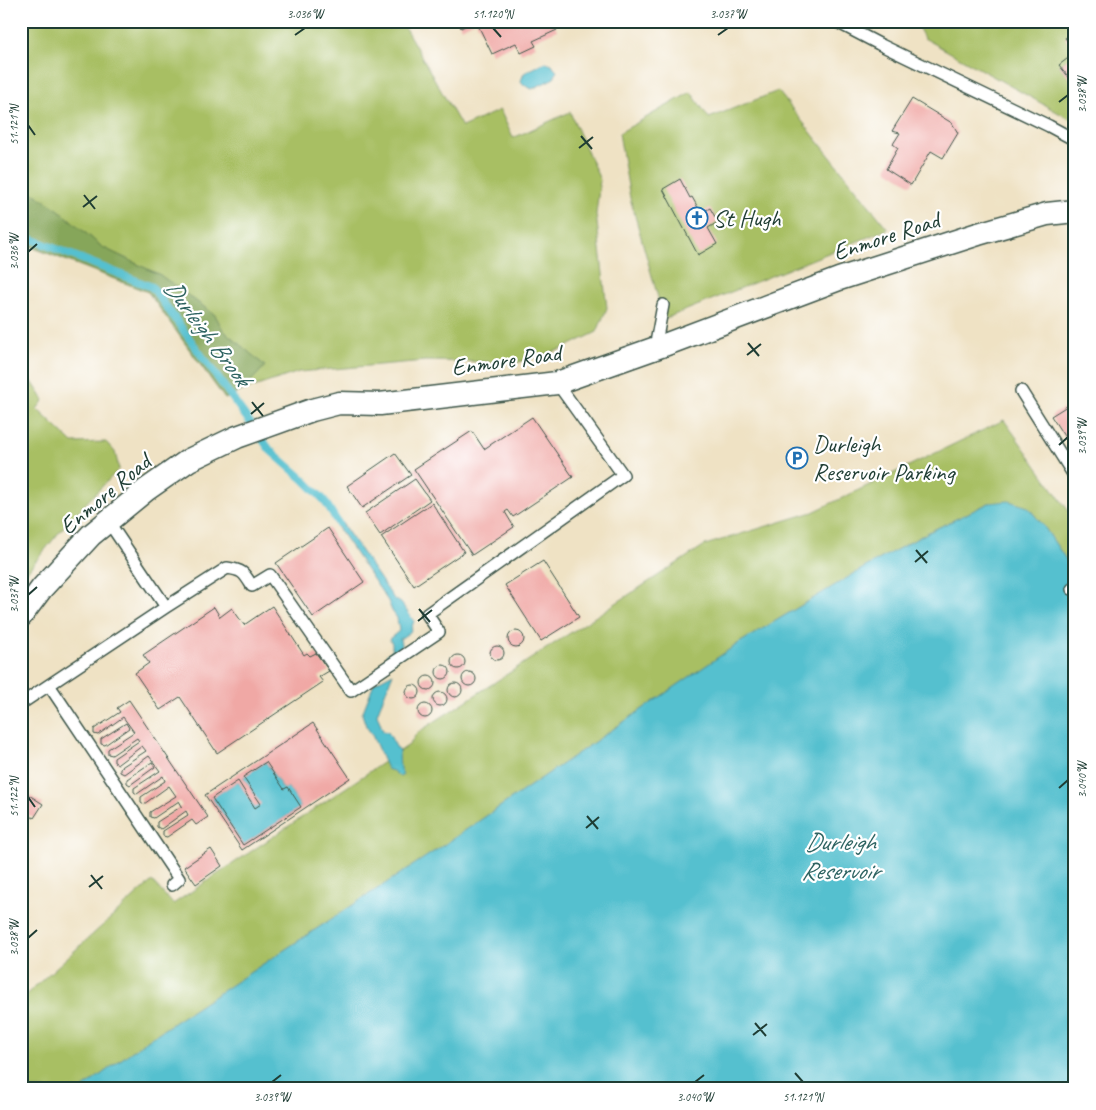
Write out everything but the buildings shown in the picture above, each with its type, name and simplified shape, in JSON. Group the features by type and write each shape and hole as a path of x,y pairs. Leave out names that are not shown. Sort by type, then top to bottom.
{"street":[{"name":"Enmore Road","path":"21,616 42,588 85,542 108,521 146,490 189,460 238,436 312,410 339,404 380,404 557,383 839,279 1047,214 1075,210"}],"lane":[{"path":"834,21 1075,140"},
{"path":"655,348 663,305"},
{"path":"25,701 227,568 239,569 252,586 270,575 351,691 439,632 427,614 623,475 557,383"},
{"path":"1021,391 1075,477"},
{"path":"108,521 166,607"},
{"path":"50,685 179,879 172,885"}],"green space":[{"path":"21,21 401,21 462,127 500,110 513,138 570,112 600,180 596,214 607,308 597,332 562,349 519,362 425,361 299,372 242,391 265,366 223,330 215,315 160,275 102,247 59,210 21,185"},
{"path":"915,21 1075,21 1075,31 1066,38 1075,50 1075,53 1059,65 1075,85 1075,122 924,38"},
{"path":"778,91 888,229 664,319 630,198 619,133 691,92 709,118"},
{"path":"21,185 59,210 102,247 160,275 215,315 223,330 265,366 242,391 225,399 148,292 21,243"},
{"path":"21,365 44,400 37,409 73,443 106,442 115,452 119,469 66,524 21,579"},
{"path":"1004,420 1075,520 1075,573 1045,528 1028,507 989,503 927,533 862,569 739,643 441,847 143,1043 82,1089 21,1089 21,999 152,881 173,904 409,745 417,733 705,545 813,512"}],"water":[{"path":"546,62 552,64 557,72 554,78 532,89 524,85 521,81 524,73"},
{"name":"Durleigh Reservoir","path":"1009,501 1028,507 1045,528 1075,573 1075,1089 82,1089 143,1043 441,847 739,643 862,569 927,533 989,503"},
{"path":"333,515 337,516 394,599 401,603 414,621 410,632 400,639 402,650 389,659 386,655 392,650 392,643 389,639 399,631 397,618 388,601 332,519"},
{"path":"393,673 377,714 383,731 388,732 399,752 400,769 403,775 400,777 387,769 362,714 374,683"},
{"path":"266,762 283,789 288,787 301,807 243,845 212,798 238,781 255,807 260,804 243,777"}],"waterway":[{"name":"Durleigh Brook","path":"21,235 152,287 270,450 324,500 338,523"}],"place":[{"name":"St Hugh","path":"697,218"},
{"name":"Durleigh Reservoir Parking","path":"797,458"}]}
